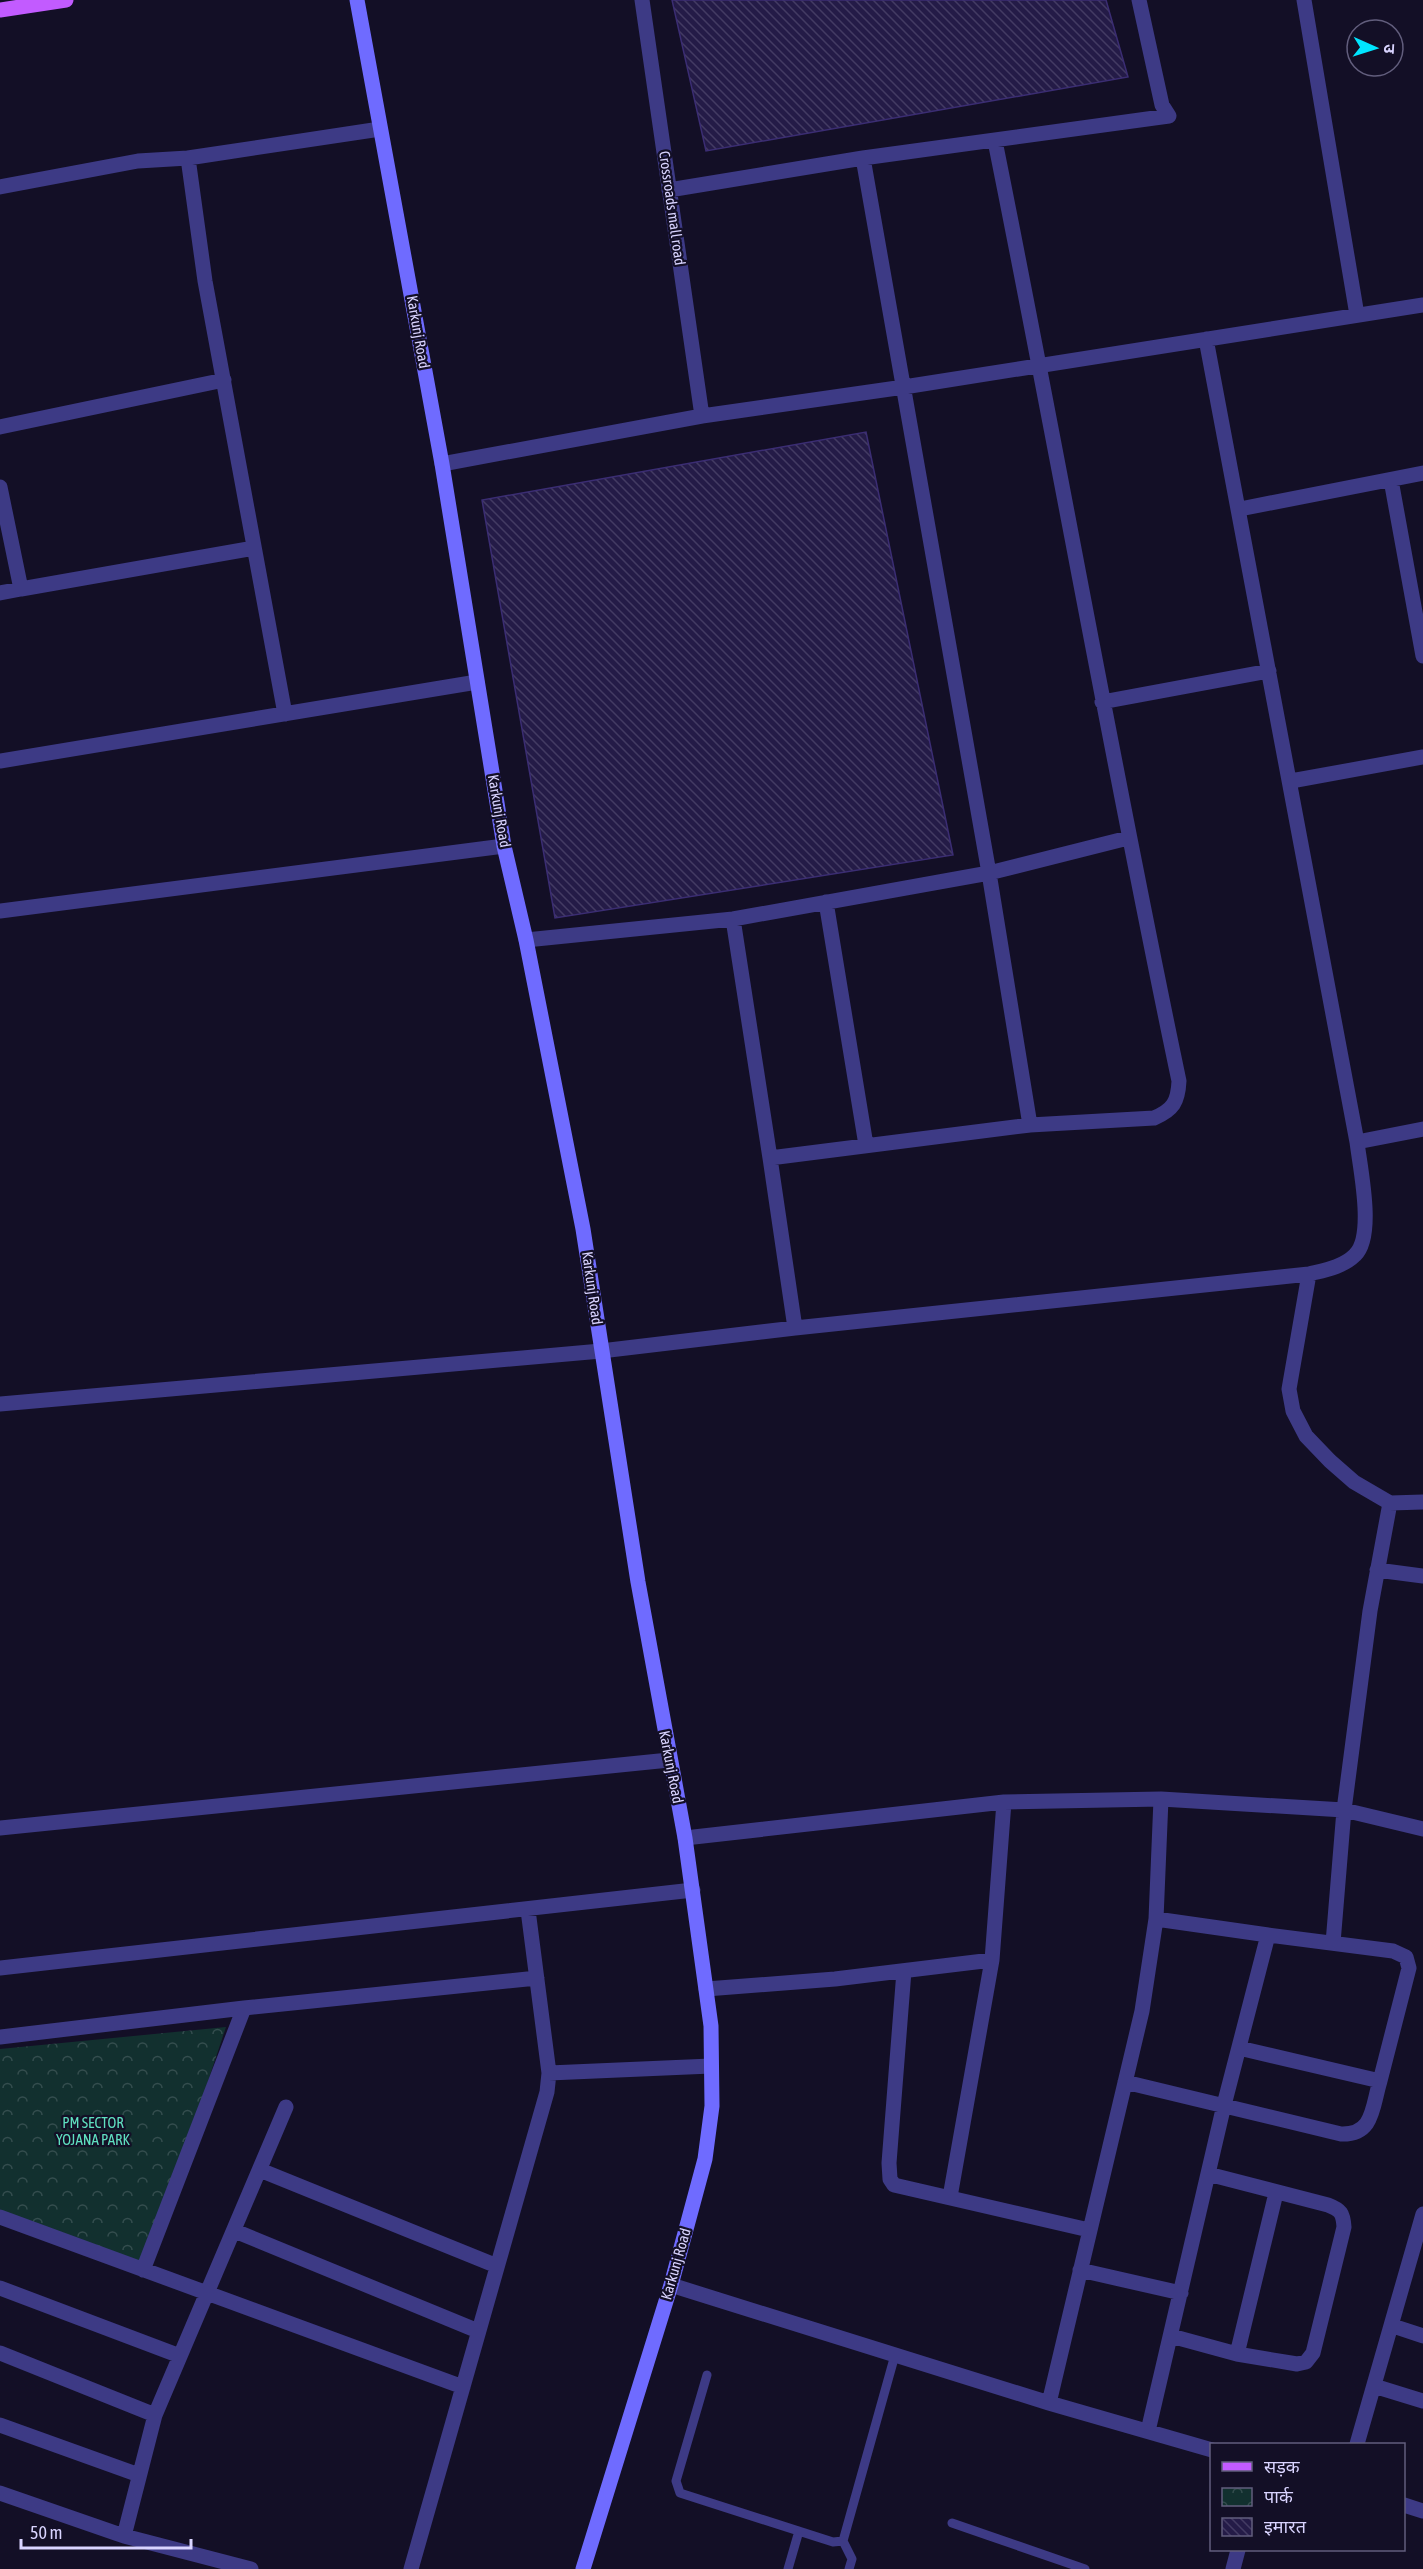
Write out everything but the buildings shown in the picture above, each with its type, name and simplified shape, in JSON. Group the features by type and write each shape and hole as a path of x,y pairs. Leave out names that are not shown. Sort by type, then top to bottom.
{"main road":[{"path":"3,7 63,0"}],"street":[{"name":"Karkunj Road","path":"357,0 442,464 504,846 526,940 583,1229 669,1760 685,1838 711,2026 712,2106 705,2159 671,2284 583,2569"},
{"name":"Crossroads mall road","path":"642,0 702,416"},
{"path":"669,189 863,158 1169,116 1162,105 1139,0"},
{"path":"1304,0 1357,315"},
{"path":"0,187 138,161 188,158 380,129"},
{"path":"770,1158 1030,1125 1154,1118 1169,1112 1178,1100 1179,1081 1128,838 1040,364 995,141"},
{"path":"188,158 206,281 285,714"},
{"path":"863,158 989,873 1030,1125"},
{"path":"442,464 702,416 904,387 1423,305"},
{"path":"1,1399 601,1351 795,1328 1309,1274 1341,1265 1357,1254 1365,1233 1357,1142 1240,509 1206,339"},
{"path":"0,427 224,380"},
{"path":"1240,509 1423,472"},
{"path":"1391,480 1417,591 1423,656"},
{"path":"0,487 21,589"},
{"path":"0,593 254,548"},
{"path":"1102,702 1269,672"},
{"path":"0,761 477,681"},
{"path":"1291,782 1423,757"},
{"path":"526,940 733,919 989,873 1128,838"},
{"path":"0,911 504,846"},
{"path":"826,902 866,1145"},
{"path":"733,919 795,1328"},
{"path":"1357,1142 1423,1129"},
{"path":"1309,1274 1288,1389 1293,1411 1306,1436 1354,1482 1390,1503 1423,1502"},
{"path":"1333,1943 1344,1810 1377,1570 1390,1503"},
{"path":"1377,1570 1423,1576"},
{"path":"0,1828 669,1760"},
{"path":"1049,2403 1142,2010 1156,1919 1161,1799"},
{"path":"685,1838 1004,1802 1161,1799 1344,1810 1423,1829"},
{"path":"950,2198 992,1960 1004,1802"},
{"path":"0,1968 693,1890"},
{"path":"411,2569 547,2092 549,2073 528,1910"},
{"path":"1125,2082 1341,2134 1355,2135 1364,2129 1369,2120 1409,1968 1406,1957 1393,1951 1156,1919"},
{"path":"1148,2431 1224,2105 1268,1935"},
{"path":"706,1989 904,1971 992,1960"},
{"path":"904,1971 890,2178 894,2185 909,2191 950,2198 1089,2230"},
{"path":"0,2037 244,2008 537,1978"},
{"path":"143,2270 244,2008"},
{"path":"1239,2048 1380,2081"},
{"path":"549,2073 711,2066"},
{"path":"124,2536 155,2415 286,2107"},
{"path":"260,2170 497,2266"},
{"path":"1171,2336 1237,2354 1297,2364 1306,2362 1313,2353 1344,2227 1340,2210 1208,2174"},
{"path":"1237,2354 1276,2193"},
{"path":"1358,2443 1393,2326 1416,2267 1423,2214"},
{"path":"0,2217 463,2387"},
{"path":"235,2231 478,2331"},
{"path":"1080,2270 1181,2294"},
{"path":"671,2284 1049,2403 1210,2449"},
{"path":"0,2288 180,2356"},
{"path":"1393,2326 1423,2336"},
{"path":"0,2354 155,2415"},
{"path":"1374,2386 1423,2402"},
{"path":"0,2425 139,2475"},
{"path":"0,2493 124,2536 251,2569"},
{"path":"1405,2505 1423,2511"},
{"path":"1233,2569 1238,2551"}],"lane":[{"path":"849,2569 852,2559 843,2541 895,2355"},
{"path":"707,2375 676,2481 680,2493 833,2542 843,2541"},
{"path":"952,2523 1085,2569"},
{"path":"788,2569 799,2531"}],"green space":[{"name":"PM SECTOR YOJANA PARK","path":"226,2027 145,2270 0,2210 0,2049"}]}
